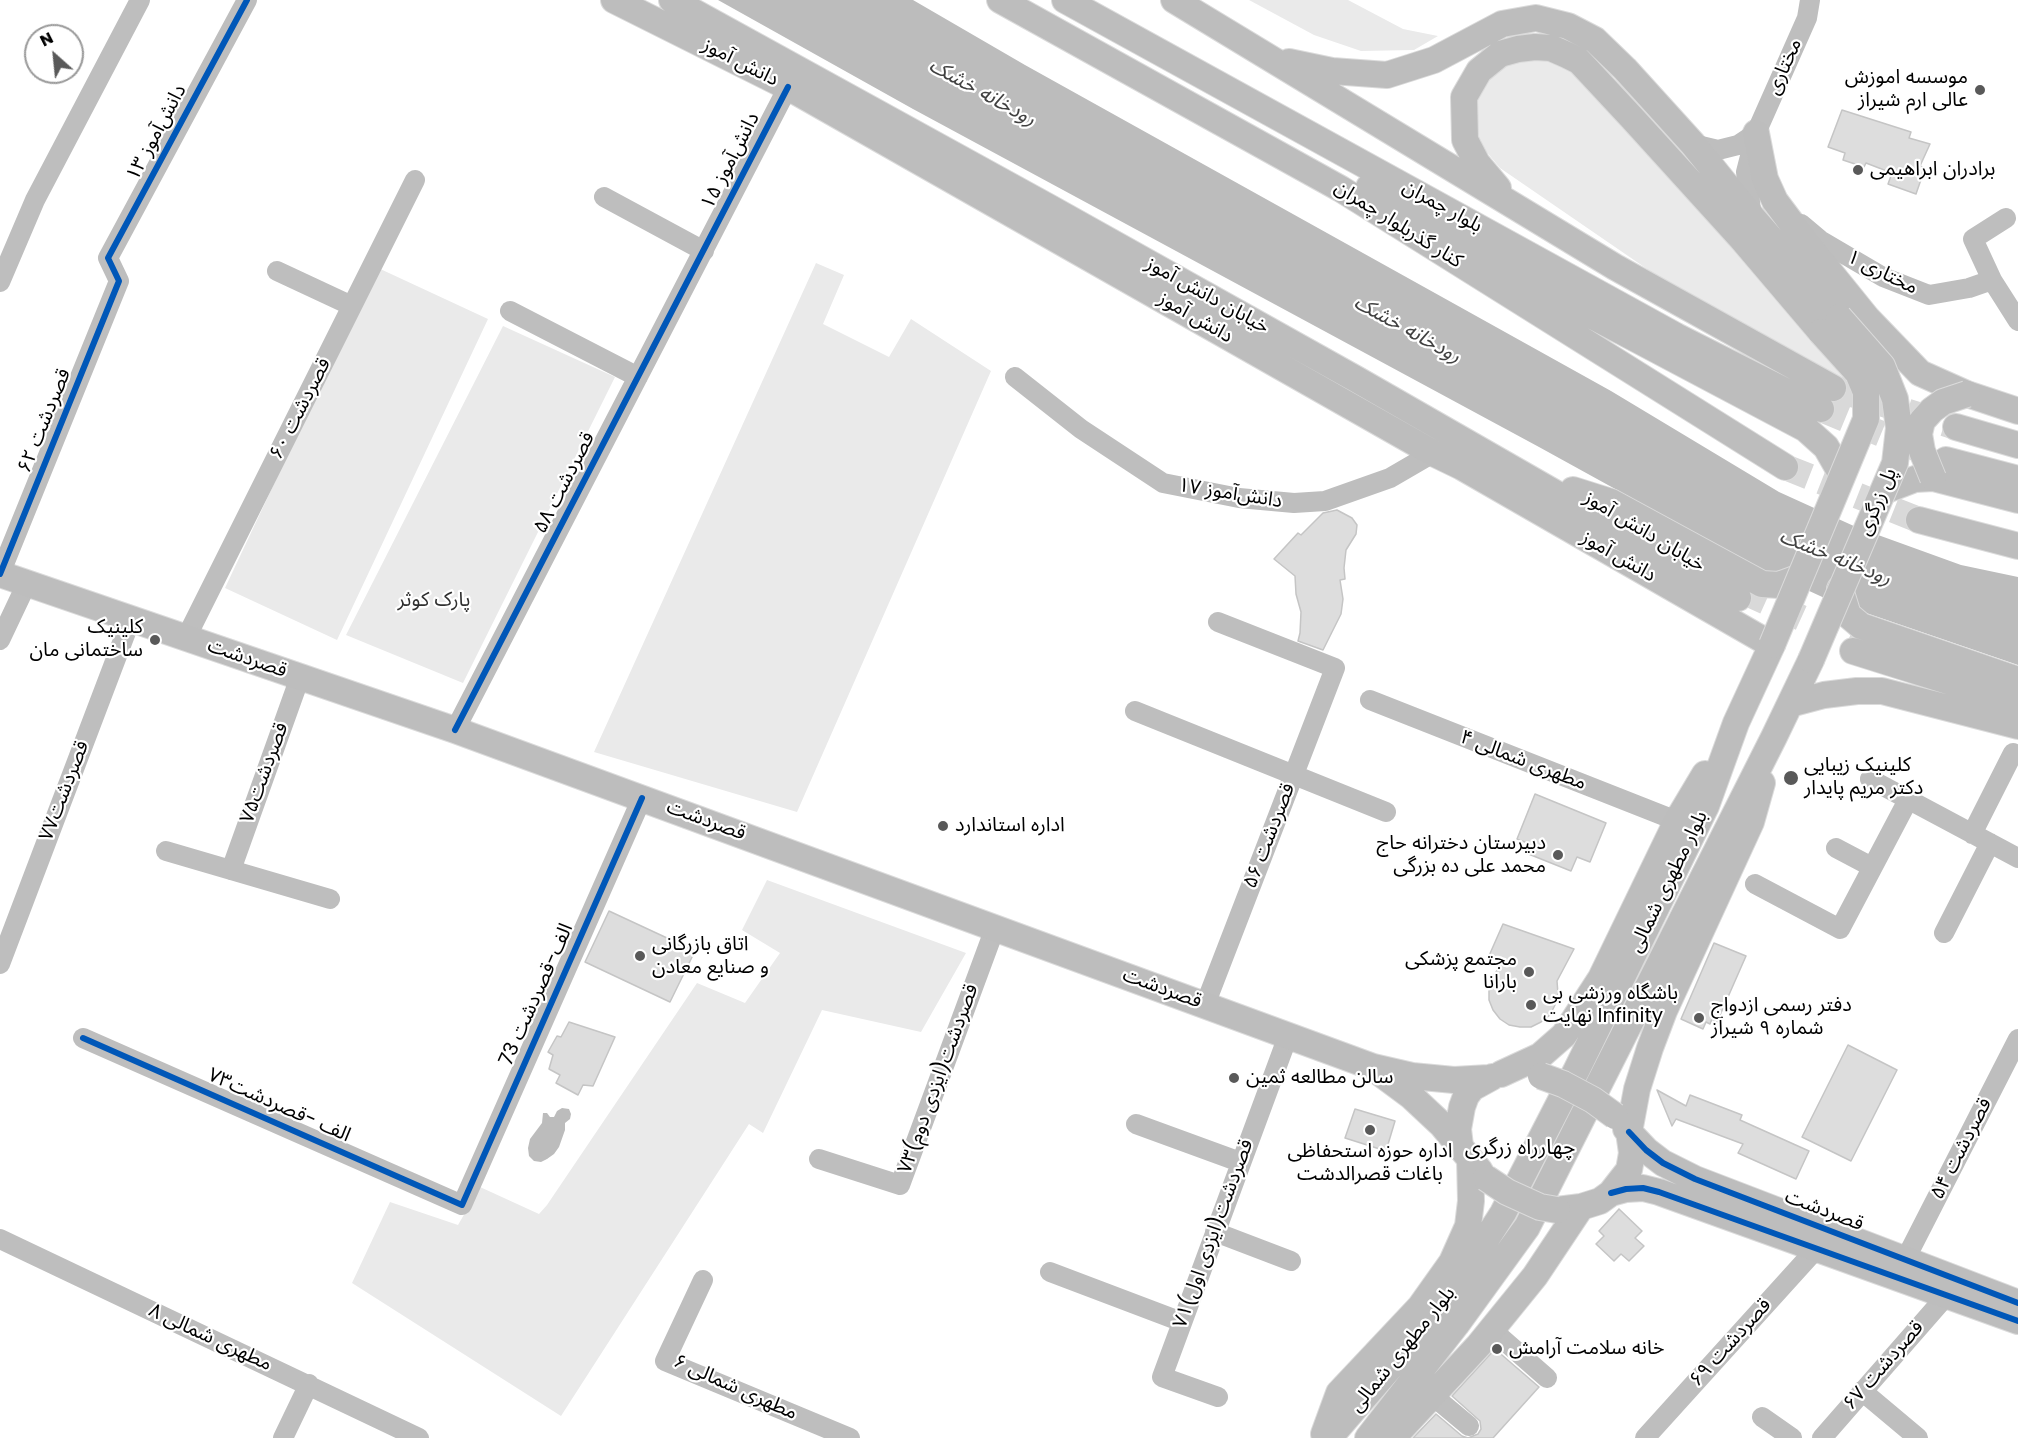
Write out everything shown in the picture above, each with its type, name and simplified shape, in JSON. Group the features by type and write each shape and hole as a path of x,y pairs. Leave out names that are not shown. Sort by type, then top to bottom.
{"main road":[{"name":"دانش آموز","path":"614,0 788,87 1433,453 1462,467 1772,645"},
{"name":"خیابان دانش آموز","path":"672,0 1347,374 1739,587"},
{"name":"خیابان دانش آموز","path":"697,0 1037,184 1573,490 1611,502 1739,587"},
{"name":"کنار گذربلوار چمران","path":"1000,0 1341,189 1785,467"},
{"name":"بلوار چمران","path":"1065,0 1676,336 1827,399 1510,202 1174,0"},
{"path":"1261,54 1332,72 1387,75 1434,60 1502,24 1536,18 1568,26 1595,40 1625,69 1693,144 1752,217 1830,325 1858,373 1866,392 1866,419 1772,645"},
{"path":"1510,202 1477,163 1465,140 1464,97 1479,71 1500,54 1527,48 1551,48 1579,61 1742,239 1830,325"},
{"path":"1240,97 1282,136 1585,312 1806,429 1826,447 1842,475"},
{"path":"1756,133 1765,179 1775,201 1867,318 1920,373 1967,394 2018,411"},
{"name":"پل زرگری","path":"1810,660 1884,492 1895,463 1899,428 1895,399 1882,366 1830,325"},
{"path":"1967,394 1943,402 1922,421 1919,434 1922,451 1939,469 2018,500"},
{"path":"1956,427 2018,445"},
{"path":"1884,492 1939,469 2018,478"},
{"path":"1919,520 2018,546"},
{"name":"قصردشت","path":"0,574 455,730 1373,1067"},
{"path":"1739,587 1762,584 1779,585 1798,578"},
{"path":"1840,589 1848,615 1861,626 1863,642"},
{"path":"1863,642 2018,680"},
{"path":"1863,642 2018,693"},
{"path":"1863,642 2018,703"},
{"name":"بلوار مطهرى شمالى","path":"1329,1438 1443,1306 1503,1213 1578,1069 1706,806 1736,723 1772,645"},
{"name":"بلوار مطهرى شمالى","path":"1368,1438 1456,1325 1527,1227 1810,660"},
{"path":"1790,704 1824,695 1882,691 2018,726"},
{"path":"1323,1438 1340,1393 1420,1306 1452,1262 1468,1226 1472,1161 1458,1129 1462,1107 1472,1088 1540,1056 1564,1035 1601,978 1677,821 1736,723"},
{"path":"1622,1124 1637,1089 1664,1011 1751,822 1774,736"},
{"path":"1373,1067 1412,1076 1454,1080 1528,1073 1563,1084 1593,1100 1622,1124 1632,1153 1629,1170 1611,1193 1600,1201 1569,1209 1540,1207 1507,1192 1472,1161 1442,1125 1411,1096 1373,1067"},
{"name":"قصردشت","path":"1622,1124 1646,1150 1663,1163 1695,1179 2018,1302"},
{"name":"قصردشت","path":"1611,1193 1643,1188 1659,1192 2018,1321"},
{"path":"1386,1438 1400,1430 1433,1396 1535,1276 1569,1209"}],"street":[{"path":"0,282 35,200 141,0"},
{"name":"دانش‌آموز ۱۳","path":"119,281 108,258 246,0"},
{"name":"مختاری","path":"1752,217 1746,172 1756,133 1807,18 1810,0"},
{"name":"دانش‌آموز ۱۵","path":"704,251 788,87"},
{"path":"1693,144 1718,150 1738,145 1756,133"},
{"name":"۶۰ قصردشت","path":"186,638 416,180"},
{"path":"604,197 704,251"},
{"name":"۱ مختاری","path":"1775,201 1820,240 1883,277 1929,295 1969,288 1992,280"},
{"path":"2006,218 1973,238 1992,280 2018,321"},
{"name":"قصردشت ۵۸","path":"455,730 704,251"},
{"path":"277,271 352,306"},
{"name":"قصردشت ۶۲","path":"0,574 119,281"},
{"path":"510,311 638,377"},
{"name":"دانش‌آموز ۱۷","path":"1015,377 1081,429 1163,483 1239,498 1294,503 1325,501 1390,478 1433,453"},
{"path":"0,640 27,583"},
{"name":"قصردشت۷۷","path":"0,964 131,619"},
{"name":"۵۶ قصردشت","path":"1205,1005 1335,668 1218,622"},
{"name":"قصردشت۷۵","path":"231,870 300,676"},
{"name":"۴ مطهری شمالی","path":"1370,700 1677,821"},
{"path":"1135,711 1386,812"},
{"path":"1972,834 2013,753"},
{"path":"1870,779 2018,858"},
{"name":"73 الف-قصردشت","path":"462,1205 642,798"},
{"path":"1755,884 1840,929 1908,800"},
{"path":"1944,933 1990,843"},
{"path":"1836,848 1872,867"},
{"path":"166,851 330,900"},
{"name":"۷۳قصردشت(ایزدی دوم)","path":"819,1159 900,1185 994,928"},
{"name":"۷۱قصردشت(ایزدی اول)","path":"1218,1397 1162,1377 1288,1036"},
{"name":"الف -قصردشت۷۳","path":"83,1038 462,1205"},
{"name":"۵۴ قصردشت","path":"1905,1260 2018,1039"},
{"path":"1136,1124 1240,1162"},
{"path":"1215,1232 1291,1261"},
{"name":"۸ مطهری شمالی","path":"0,1239 419,1438"},
{"name":"۶۹ قصردشت","path":"1644,1438 1817,1248"},
{"path":"1050,1272 1182,1322"},
{"name":"۶ مطهری شمالی","path":"703,1280 665,1361 850,1438"},
{"name":"۶۷ قصردشت","path":"1822,1438 1947,1295"},
{"path":"1491,1329 1547,1378"},
{"path":"283,1438 309,1384"},
{"path":"1862,1391 1918,1438"},
{"path":"1433,1396 1469,1426"},
{"path":"1762,1417 1792,1438"}],"green space":[{"path":"1249,0 1348,0 1403,29 1438,36 1414,50 1361,51 1314,35"},
{"path":"1546,58 1564,64 1583,78 1731,243 1846,379 1828,374 1682,293 1500,168 1480,144 1474,125 1475,104 1490,78 1508,62"},
{"path":"816,263 844,275 823,324 889,357 911,319 991,371 797,812 594,752"},
{"path":"376,267 488,319 337,640 225,588"},
{"name":"پارک کوثر","path":"503,326 615,377 463,683 346,635"},
{"path":"767,880 966,953 921,1032 822,1010 763,1133 749,1124 561,1416 352,1283 390,1202 458,1225 480,1187 539,1214 697,983 745,1003 780,953 742,930"}],"water":[{"name":"رودخانه خشک","path":"718,0 913,0 1025,65 1611,391 1779,492 1856,527 1961,565 2018,577 2018,665 1831,601 1755,566 913,109"},
{"path":"562,1108 569,1109 571,1114 570,1119 565,1123 559,1147 547,1159 541,1162 534,1161 529,1156 528,1148 530,1139 542,1123 543,1113 554,1117"}],"building":[{"path":"1842,110 1911,132 1909,138 1930,144 1920,166 1925,168 1916,194 1888,184 1892,173 1866,163 1864,167 1843,160 1845,153 1828,147"},
{"path":"1337,510 1352,518 1357,525 1356,534 1346,550 1345,579 1340,580 1343,599 1341,614 1323,650 1298,641 1301,612 1296,594 1295,576 1274,559 1298,533 1301,535 1323,513"},
{"path":"1535,794 1606,823 1590,862 1577,857 1571,871 1526,853 1530,844 1517,839"},
{"name":"اتاق بازرگانی و صنایع معادن","path":"609,911 695,951 670,1002 585,962"},
{"name":"مجتمع پزشکی بارانا","path":"1503,924 1574,949 1557,981 1558,994 1550,1015 1531,1027 1509,1025 1500,1019 1489,1000 1492,978 1500,966 1488,958"},
{"path":"1714,943 1746,956 1717,1022 1712,1019 1710,1024 1706,1022 1703,1029 1681,1019"},
{"path":"569,1022 615,1037 593,1086 583,1085 578,1095 556,1083 560,1075 549,1069 553,1055 548,1052 557,1036 561,1037"},
{"path":"1848,1045 1897,1070 1851,1161 1802,1137"},
{"path":"1657,1090 1686,1106 1690,1095 1742,1115 1740,1120 1809,1151 1796,1179 1738,1153 1743,1144 1676,1119 1672,1126"},
{"name":"اداره حوزه استحفاظی باغات قصرالدشت","path":"1355,1109 1395,1121 1386,1151 1345,1138"},
{"path":"1619,1209 1642,1231 1635,1238 1644,1246 1629,1261 1621,1254 1614,1261 1596,1244 1604,1236 1599,1231"},
{"path":"1495,1349 1539,1387 1493,1438 1468,1438 1478,1434 1481,1429 1480,1421 1452,1396"},
{"path":"1436,1414 1462,1436 1468,1438 1413,1438"}],"tunnel":[{"path":"1833,388 1956,427"},
{"path":"1821,409 1918,449"},
{"path":"1785,467 1919,520"},
{"path":"1742,591 1857,643"}],"cycle path":[{"path":"0,574 119,281 108,258 247,0"},
{"path":"455,730 788,87"},
{"path":"83,1038 462,1205 642,798"},
{"path":"1629,1132 1646,1150 1663,1163 1695,1179 2018,1303"},
{"path":"1611,1193 1643,1188 1659,1192 2018,1321"}],"place":[{"name":"موسسه اموزش عالی ارم شیراز","path":"1980,90"},
{"name":"برادران ابراهیمی","path":"1858,170"},
{"name":"کلینیک ساختمانی مان","path":"155,640"},
{"name":"کلینیک زیبایی دکتر مریم پایدار","path":"1791,778"},
{"name":"اداره استاندارد","path":"943,826"},
{"name":"دبیرستان دخترانه حاج محمد علی ده بزرگی","path":"1558,855"},
{"name":"اتاق بازرگانی و صنایع معادن","path":"640,956"},
{"name":"مجتمع پزشکی بارانا","path":"1529,972"},
{"name":"باشگاه ورزشی بی نهایت Infinity","path":"1531,1005"},
{"name":"دفتر رسمی ازدواج شماره ۹ شیراز","path":"1699,1018"},
{"name":"سالن مطالعه ثمین","path":"1234,1078"},
{"name":"اداره حوزه استحفاظی باغات قصرالدشت","path":"1370,1130"},
{"name":"خانه سلامت آرامش","path":"1497,1349"}],"district":[{"name":"چهارراه زرگری","path":"1520,1149"}]}
